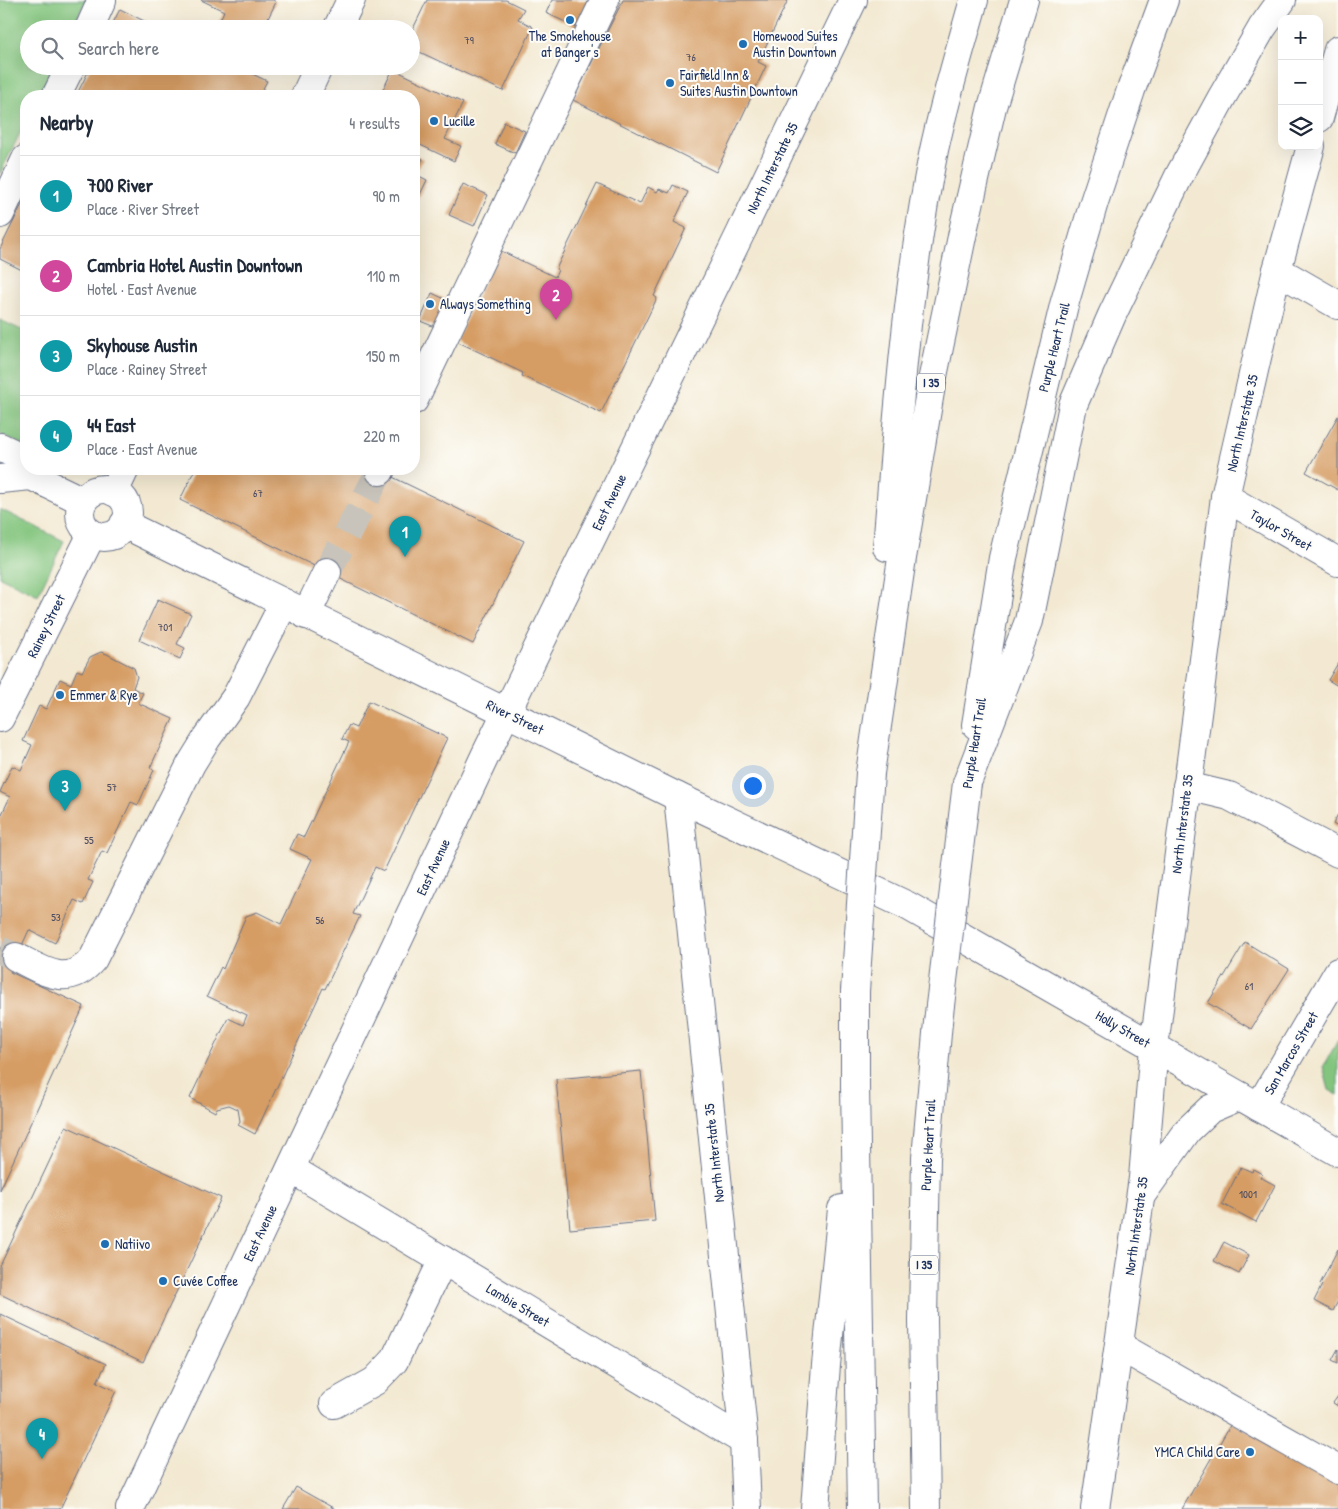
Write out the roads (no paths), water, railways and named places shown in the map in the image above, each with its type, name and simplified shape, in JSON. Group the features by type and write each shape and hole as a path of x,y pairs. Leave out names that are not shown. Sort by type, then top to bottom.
{"main road":[{"path":"93,20 102,0"},
{"path":"341,20 351,0"},
{"path":"420,387 605,0"},
{"name":"North Interstate 35","path":"743,228 853,0"},
{"path":"870,773 904,335 934,149 974,0"},
{"name":"I 35","path":"862,1509 855,991 870,773 902,558 931,386 965,222 992,107 1024,0"},
{"name":"Purple Heart Trail","path":"926,1509 923,1320 926,1158 938,1022 967,783 1003,558 1064,305 1097,192 1131,90 1164,0"},
{"path":"967,783 1028,621 1073,406 1112,315 1178,176 1262,28 1282,0"},
{"path":"1323,105 1338,50"},
{"path":"59,90 66,75"},
{"path":"308,90 315,75"},
{"name":"North Interstate 35","path":"1095,1509 1140,1198 1154,1047 1225,498 1277,270 1310,150"},
{"path":"0,214 20,172"},
{"name":"East Avenue","path":"130,1509 506,712 743,228"},
{"path":"1277,270 1338,305"},
{"path":"0,447 20,458"},
{"path":"0,479 20,473"},
{"path":"36,475 83,500"},
{"path":"120,480 120,496 127,510 124,524 114,534 107,537 92,534 86,530 80,516 83,500 88,495 120,480"},
{"name":"Taylor Street","path":"1225,498 1338,562"},
{"name":"River Street","path":"124,524 678,797 908,906"},
{"name":"Rainey Street","path":"0,718 92,534"},
{"path":"16,958 61,977 74,974 86,967 93,959 191,764 295,609 327,572"},
{"path":"1187,786 1230,796 1338,853"},
{"name":"North Interstate 35","path":"678,797 744,1441 747,1509"},
{"name":"Holly Street","path":"908,906 1338,1152"},
{"name":"San Marcos Street","path":"1250,1102 1338,972"},
{"path":"815,1509 827,1355 855,1086"},
{"path":"1140,1198 1187,1131 1210,1109 1250,1102"},
{"name":"Lambie Street","path":"291,1169 744,1441"},
{"path":"334,1404 375,1381 394,1361 443,1260"},
{"path":"1119,1346 1338,1470"},
{"path":"1084,1509 1099,1476"}],"tunnel":[{"path":"327,572 378,475"},
{"path":"0,950 16,957"}],"place":[{"name":"The Smokehouse at Banger's","path":"570,20"},
{"name":"Homewood Suites Austin Downtown","path":"743,44"},
{"name":"Fairfield Inn & Suites Austin Downtown","path":"670,83"},
{"name":"Lucille","path":"434,121"},
{"name":"Always Something","path":"430,304"},
{"name":"Cambria Hotel Austin Downtown","path":"556,320"},
{"name":"700 River","path":"405,557"},
{"name":"Emmer & Rye","path":"60,695"},
{"name":"Skyhouse Austin","path":"65,811"},
{"name":"Natiivo","path":"105,1244"},
{"name":"Cuvée Coffee","path":"163,1281"},
{"name":"YMCA Child Care","path":"1250,1452"},
{"name":"44 East","path":"42,1459"}]}
